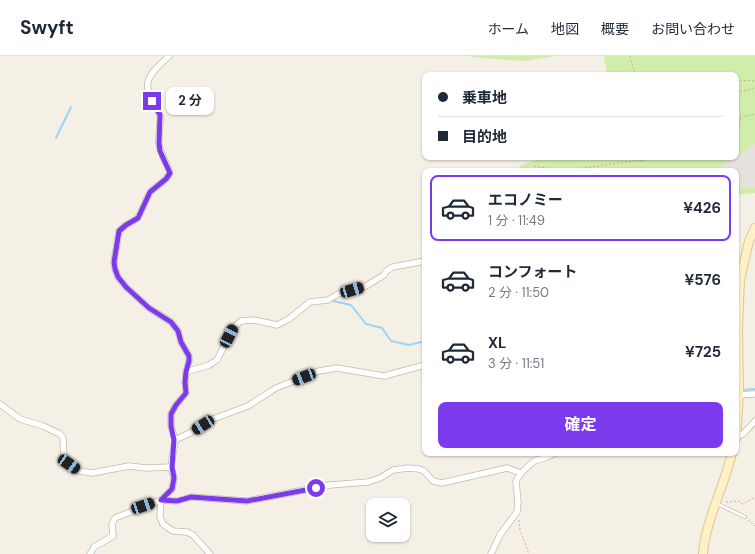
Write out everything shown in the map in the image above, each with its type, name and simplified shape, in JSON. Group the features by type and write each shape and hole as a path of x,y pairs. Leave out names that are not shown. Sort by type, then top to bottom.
{"main road":[{"path":"739,295 740,280 749,241 755,228"},
{"path":"703,554 706,529 719,502 731,456"}],"street":[{"path":"90,554 94,547 113,536 112,524 115,518 161,500 172,489 174,478 172,467 174,440 171,426 171,414 186,393 185,382 189,356 181,342 178,331 171,322 149,308 126,287 118,277 114,262 119,231 138,218 150,192 166,179 170,173 160,151 160,115 152,101 148,89 148,82 152,73 169,56"},
{"path":"186,372 209,365 217,360 233,328 241,321 254,320 277,325 289,319 310,302 328,300 338,294 366,286 384,275 386,271 393,267 422,262"},
{"path":"174,440 192,432 213,419 248,406 276,388 319,372 337,368 384,376 422,366"},
{"path":"739,395 755,394"},
{"path":"0,404 20,419 44,426 60,434 63,438 64,459 79,471 92,473 129,466 146,468 172,467"},
{"path":"739,436 755,421"},
{"path":"491,554 500,535 518,512 516,481 521,473 534,460 550,456"},
{"path":"161,500 177,501 191,497 247,501 330,485 368,482 380,478 393,470 408,468 424,471 433,481 442,483 507,468 521,473"},
{"path":"161,500 160,517 163,524 174,531 187,532 193,535 210,554"}],"lane":[{"path":"719,502 744,517"}],"path":[{"path":"630,56 634,72"},
{"path":"739,80 755,81"},
{"path":"739,91 755,87"},
{"path":"739,125 741,117 755,114"},
{"path":"583,168 646,160"},
{"path":"534,166 545,168"},
{"path":"719,502 738,501 743,504 755,497"},
{"path":"518,512 520,530 529,554"},
{"path":"744,517 755,526"}],"green space":[{"path":"471,56 557,56 523,61"},
{"path":"604,56 755,56 755,193 739,195 739,168 518,168 524,164 536,160 739,160 739,72 607,72"}],"shaded area":[{"path":"755,144 755,188 739,188 739,168 719,168 730,160 739,160 739,154"}],"waterway":[{"path":"56,138 71,107"},
{"path":"333,301 351,305 366,324 382,328 391,341 409,345 422,342"},
{"path":"744,390 755,389"}],"route":[{"path":"152,101 160,115 160,151 170,173 166,179 150,192 138,218 119,231 118,246 114,262 118,277 126,287 149,308 171,322 178,331 181,342 189,356 185,382 186,393 171,414 171,426 174,440 172,467 174,478 172,489 161,500 177,501 191,497 247,501 316,488"}]}
